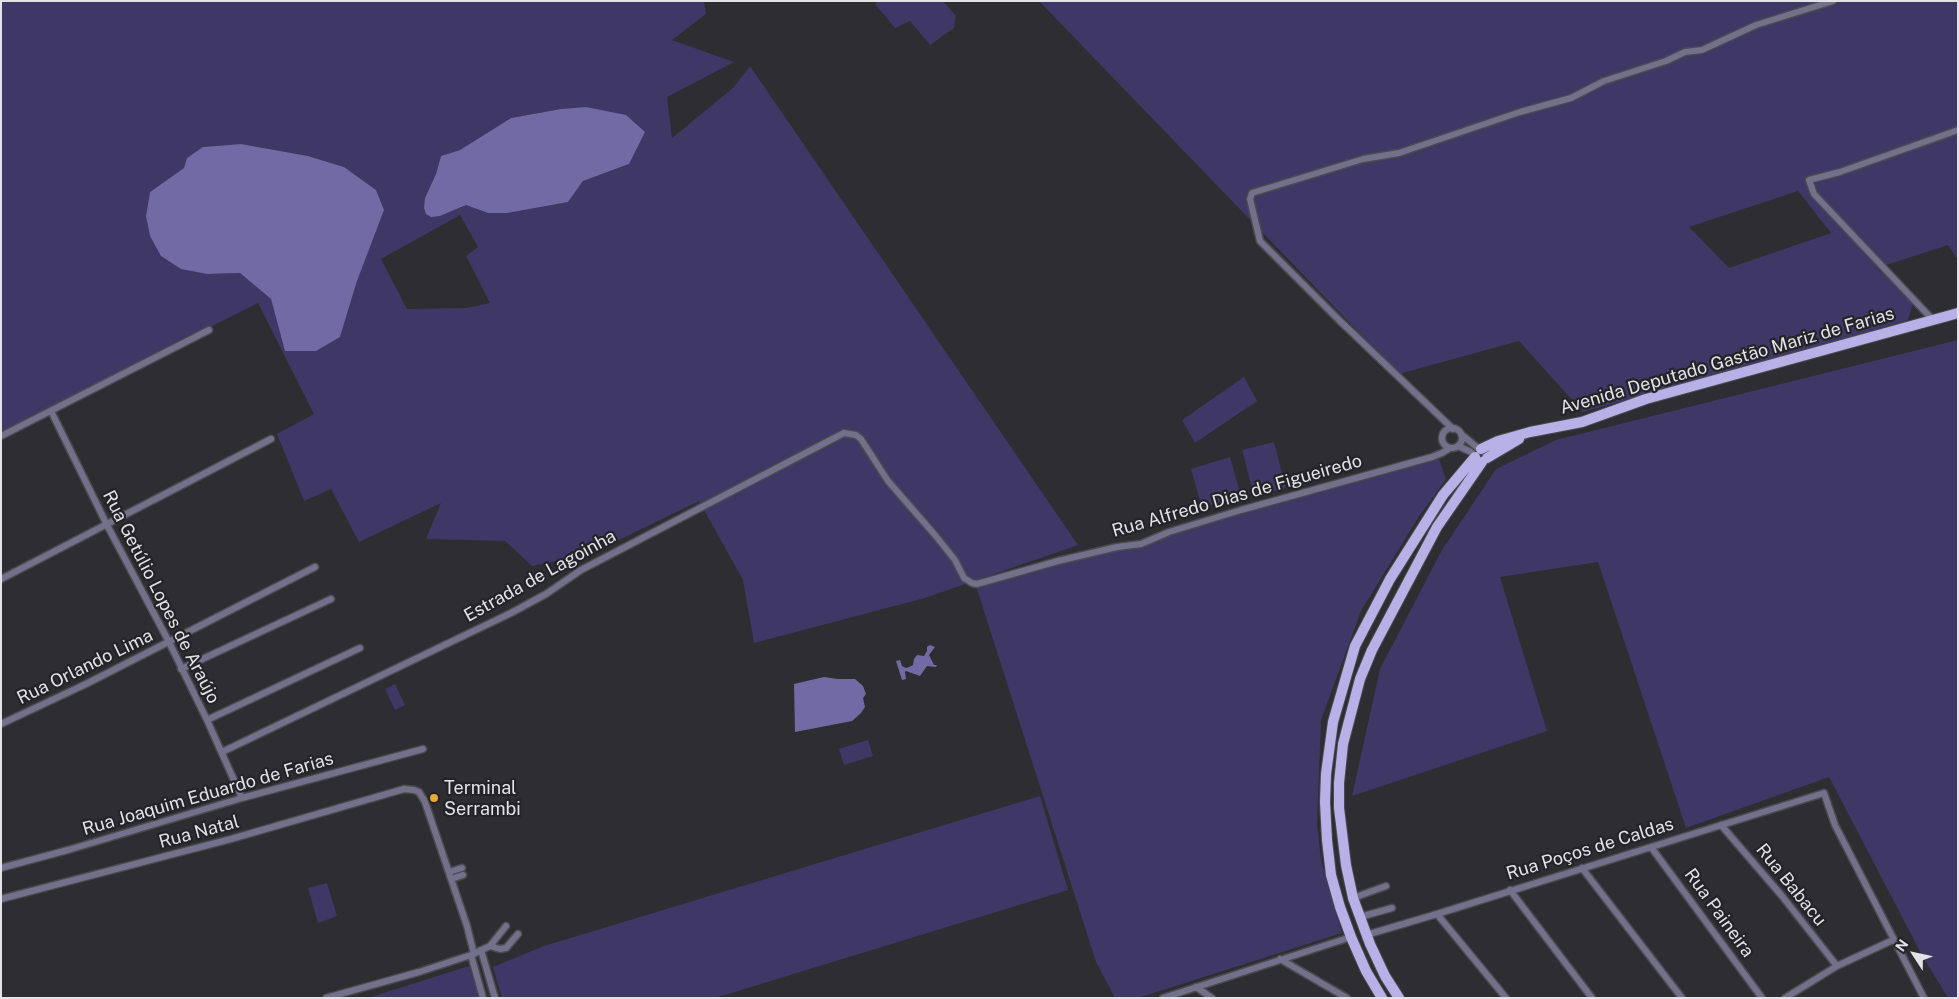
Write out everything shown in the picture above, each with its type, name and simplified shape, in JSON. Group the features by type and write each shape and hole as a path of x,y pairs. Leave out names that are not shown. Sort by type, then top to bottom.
{"main road":[{"path":"1933,320 1958,313"},
{"name":"Avenida Deputado Gastão Mariz de Farias","path":"1480,455 1530,432 1582,422 1646,398 1933,320"},
{"path":"1399,998 1375,957 1353,898 1346,866 1339,808 1339,783 1343,744 1360,679 1372,650 1437,527 1480,455"},
{"path":"1382,998 1366,971 1351,937 1340,907 1331,868 1325,802 1326,774 1333,722 1355,646 1390,579 1442,494 1480,455"},
{"path":"1329,855 1338,857 1344,853"},
{"path":"1331,868 1338,864 1346,866"}],"street":[{"path":"1480,455 1339,320 1260,241 1250,199 1252,193 1363,160 1399,153 1520,112 1571,98 1604,81 1654,65 1686,52 1702,50 1756,25 1833,1"},
{"path":"1933,320 1814,194 1809,180 1840,172 1958,130"},
{"path":"1,436 209,330"},
{"name":"Rua Getúlio Lopes de Araújo","path":"51,411 207,720 242,798"},
{"path":"1456,430 1462,440 1458,446"},
{"path":"1456,430 1446,431 1443,435 1443,443 1450,448 1458,446 1480,455"},
{"name":"Estrada de Lagoinha","path":"222,752 511,613 546,594 581,570 840,434 856,435 866,447"},
{"path":"1,579 271,439"},
{"name":"Rua Alfredo Dias de Figueiredo","path":"866,447 888,481 955,560 964,578 977,584 1058,561 1117,547 1141,544 1170,532 1233,512 1432,457 1450,448"},
{"name":"Rua Orlando Lima","path":"1,724 86,684 315,567"},
{"path":"181,669 331,599"},
{"path":"207,720 360,648"},
{"name":"Rua Joaquim Eduardo de Farias","path":"1,868 242,798 423,749"},
{"name":"Rua Natal","path":"1,899 231,839 404,789 419,792 425,802 450,876"},
{"name":"Rua Poços de Caldas","path":"1366,935 1824,793 1835,825 1893,940"},
{"name":"Rua Babacu","path":"1721,825 1782,896 1837,966"},
{"name":"Rua Paineira","path":"1651,846 1762,998"},
{"path":"1582,868 1682,998"},
{"path":"462,872 450,876 467,926 483,998"},
{"path":"1353,898 1386,886"},
{"path":"1510,890 1592,998"},
{"path":"1360,918 1392,908"},
{"path":"1437,914 1506,998"},
{"path":"326,998 472,955 490,946 506,926"},
{"path":"490,946 500,949 506,948 518,934"},
{"path":"1163,998 1351,937"},
{"path":"1785,998 1837,966 1893,940 1924,998"},
{"path":"481,950 495,998"},
{"path":"1280,960 1348,998"},
{"path":"1196,987 1212,998"}],"shaded area":[{"path":"1,1 704,1 706,14 672,40 734,62 667,97 672,138 733,88 750,66 1078,545 925,598 754,643 743,580 699,501 590,554 532,566 505,541 426,539 441,503 359,542 331,489 304,501 277,434 314,414 258,303 1,432","holes":["586,107 629,164 583,181 568,202 488,213 466,205 440,216 425,198 436,174 441,156 460,150 511,118 561,109","241,144 308,156 344,167 376,190 383,210 357,281 340,337 286,351 271,299 240,273 207,274 150,236 146,216 150,192 184,168 203,147","460,215 478,247 466,256 490,303 466,308 407,309 381,259"]},
{"path":"878,1 943,1 956,16 954,28 930,45 910,21 895,28 875,4"},
{"path":"1039,1 1958,1 1958,260 1948,245 1877,268 1913,302 1907,321 1583,412 1519,341 1399,374","holes":["1798,191 1831,233 1729,268 1689,227"]},
{"path":"586,107 626,115 645,132 629,164 583,181 568,202 507,213 488,213 466,205 440,216 431,217 426,214 424,208 425,198 436,174 441,156 460,150 511,118 561,109"},
{"path":"241,144 308,156 344,167 376,190 384,210 357,281 340,337 316,351 285,351 271,299 240,273 207,274 181,269 161,256 150,236 146,216 150,192 184,168 187,158 203,147"},
{"path":"1958,340 1958,998 1948,998 1923,957 1829,777 1686,828 1598,562 1500,577 1547,731 1352,796 1380,669 1442,550 1496,469 1556,440"},
{"path":"1244,377 1257,401 1195,443 1182,420"},
{"path":"1274,442 1286,488 1254,496 1242,450"},
{"path":"1230,457 1241,496 1202,508 1191,469"},
{"path":"1439,459 1446,479 1418,518 1361,611 1321,720 1317,824 1321,860 1342,933 1138,998 1115,998 1096,962 976,586 1067,563"},
{"path":"930,645 935,647 929,655 934,665 937,665 936,667 927,666 920,676 906,671 906,679 902,680 896,661 900,660 902,666 909,667 913,665 917,655 924,656 927,647"},
{"path":"824,677 855,679 863,686 866,694 863,698 865,707 852,721 795,732 794,684"},
{"path":"395,684 405,705 395,710 385,689"},
{"path":"868,740 873,756 844,765 839,749"},
{"path":"1040,796 1068,890 715,998 502,998 493,967 544,946"},
{"path":"327,883 337,916 318,923 308,888"},
{"path":"469,966 479,998 368,998"}],"place":[{"name":"Terminal Serrambi","path":"434,798"}]}
